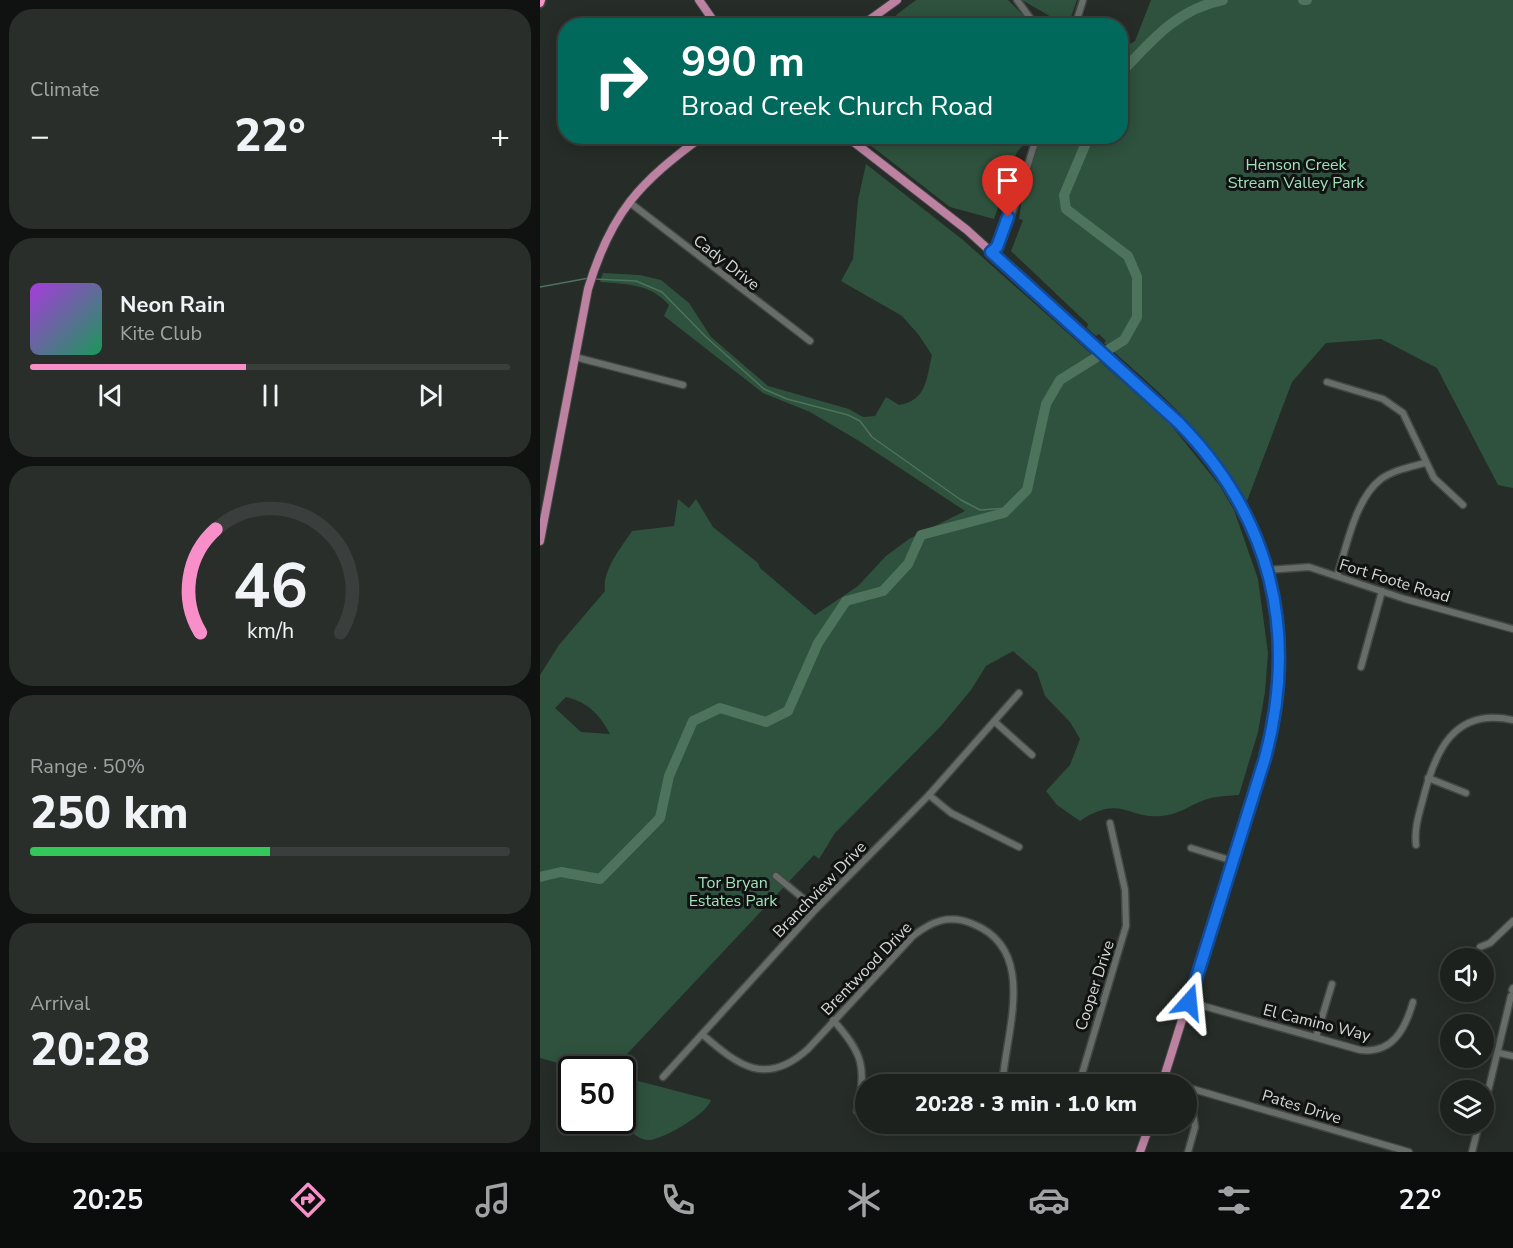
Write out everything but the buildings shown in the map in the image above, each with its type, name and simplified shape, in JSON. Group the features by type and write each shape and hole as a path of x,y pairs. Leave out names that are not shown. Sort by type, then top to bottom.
{"main road":[{"path":"699,0 711,18"},
{"path":"872,18 897,0"},
{"path":"540,540 594,268 606,237 629,202 652,175 693,144"},
{"path":"857,144 918,190 991,252 1179,423 1216,464 1240,503 1268,570 1279,639 1279,691 1265,758 1166,1074"},
{"path":"1140,1152 1146,1134"}],"street":[{"path":"1017,0 1030,18"},
{"path":"1077,18 1083,0"},
{"path":"991,252 1003,231 1033,144"},
{"name":"Cady Drive","path":"629,202 810,341"},
{"path":"575,357 683,385"},
{"path":"1327,382 1383,399 1403,413 1434,478 1463,505"},
{"path":"1337,576 1363,501 1380,480 1396,471 1425,463"},
{"name":"Fort Foote Road","path":"1268,570 1298,566 1513,629"},
{"path":"1361,668 1382,591"},
{"name":"Branchview Drive","path":"663,1077 816,909 929,795 1019,693"},
{"path":"1416,845 1416,826 1428,778 1441,746 1459,730 1481,720 1513,720"},
{"path":"995,722 1032,755"},
{"path":"1428,778 1466,793"},
{"path":"929,795 951,813 1019,847"},
{"name":"Cooper Drive","path":"1082,1074 1126,926 1125,890 1110,823"},
{"path":"1191,848 1233,861"},
{"path":"776,876 816,909"},
{"name":"Brentwood Drive","path":"703,1035 741,1065 752,1068 772,1070 798,1059 833,1020 925,927 944,919 965,921 986,930 996,938 1006,951 1014,973 1003,1074"},
{"path":"1480,947 1490,943 1513,921"},
{"path":"1316,1037 1332,984"},
{"path":"1491,1080 1512,991"},
{"name":"El Camino Way","path":"1189,1002 1360,1050 1381,1049 1389,1046 1401,1031 1413,1002"},
{"path":"833,1020 861,1057 863,1074"},
{"path":"1498,1053 1513,1056"},
{"name":"Pates Drive","path":"1197,1090 1409,1152"},
{"path":"1188,1152 1193,1134"},
{"path":"1472,1152 1476,1134"}],"green space":[{"path":"916,0 1008,0 1026,18 898,18 896,15"},
{"path":"1022,0 1077,0 1071,18 1053,18"},
{"name":"Henson Creek Stream Valley Park","path":"1151,0 1513,0 1513,488 1498,485 1437,368 1381,339 1326,343 1292,382 1247,501 1233,477 1183,416 1104,343 1106,341 1099,334 1096,336 1087,328 1088,324 1011,251 1023,220 1019,219 1024,186 1035,144 1128,144 1128,45 1135,41"},
{"path":"1024,144 1017,152 994,219 950,207 870,145"},
{"name":"Tor Bryan Estates Park","path":"866,164 963,240 1170,424 1220,486 1234,510 1258,579 1268,653 1265,692 1258,732 1239,795 1206,799 1168,815 1144,815 1116,808 1106,809 1080,821 1057,805 1046,791 1070,765 1080,739 1070,722 1045,696 1037,672 1013,651 986,666 971,690 941,726 835,833 819,859 814,855 625,1056 558,1056 558,1063 540,1058 540,675 559,645 605,591 609,567 632,531 674,526 678,499 689,508 696,499 713,527 758,563 760,568 815,615 858,586 886,556 909,539 965,511 859,441 810,412 763,393 664,316 669,305 662,298 638,286 600,282 603,273 640,275 661,280 689,303 711,337 768,386 849,409 863,417 875,416 886,397 899,405 915,399 920,394 924,388 932,355 902,316 841,281 853,259 858,200","holes":["566,697 581,702 602,721 610,734 581,732 555,708"]},
{"path":"636,1080 711,1100 702,1112 675,1130 650,1140 634,1134"}],"waterway":[{"path":"1128,66 1154,38 1178,19 1207,4 1223,0"},
{"path":"540,877 561,872 600,879 660,818 669,776 693,721 720,708 766,722 788,711 818,643 846,601 883,591 908,564 921,535 1004,513 1027,490 1046,404 1060,380 1124,340 1137,317 1137,277 1128,256 1066,209 1064,195 1086,144"},
{"path":"540,287 589,278"},
{"path":"594,279 636,281 662,292 705,336 764,389 787,399 848,415 860,421 872,437 961,500 980,510 1008,508"}],"route":[{"path":"1008,217 997,247 991,252 1179,423 1206,452 1225,477 1244,511 1258,543 1272,586 1280,664 1274,722 1265,758 1189,1002"}]}
